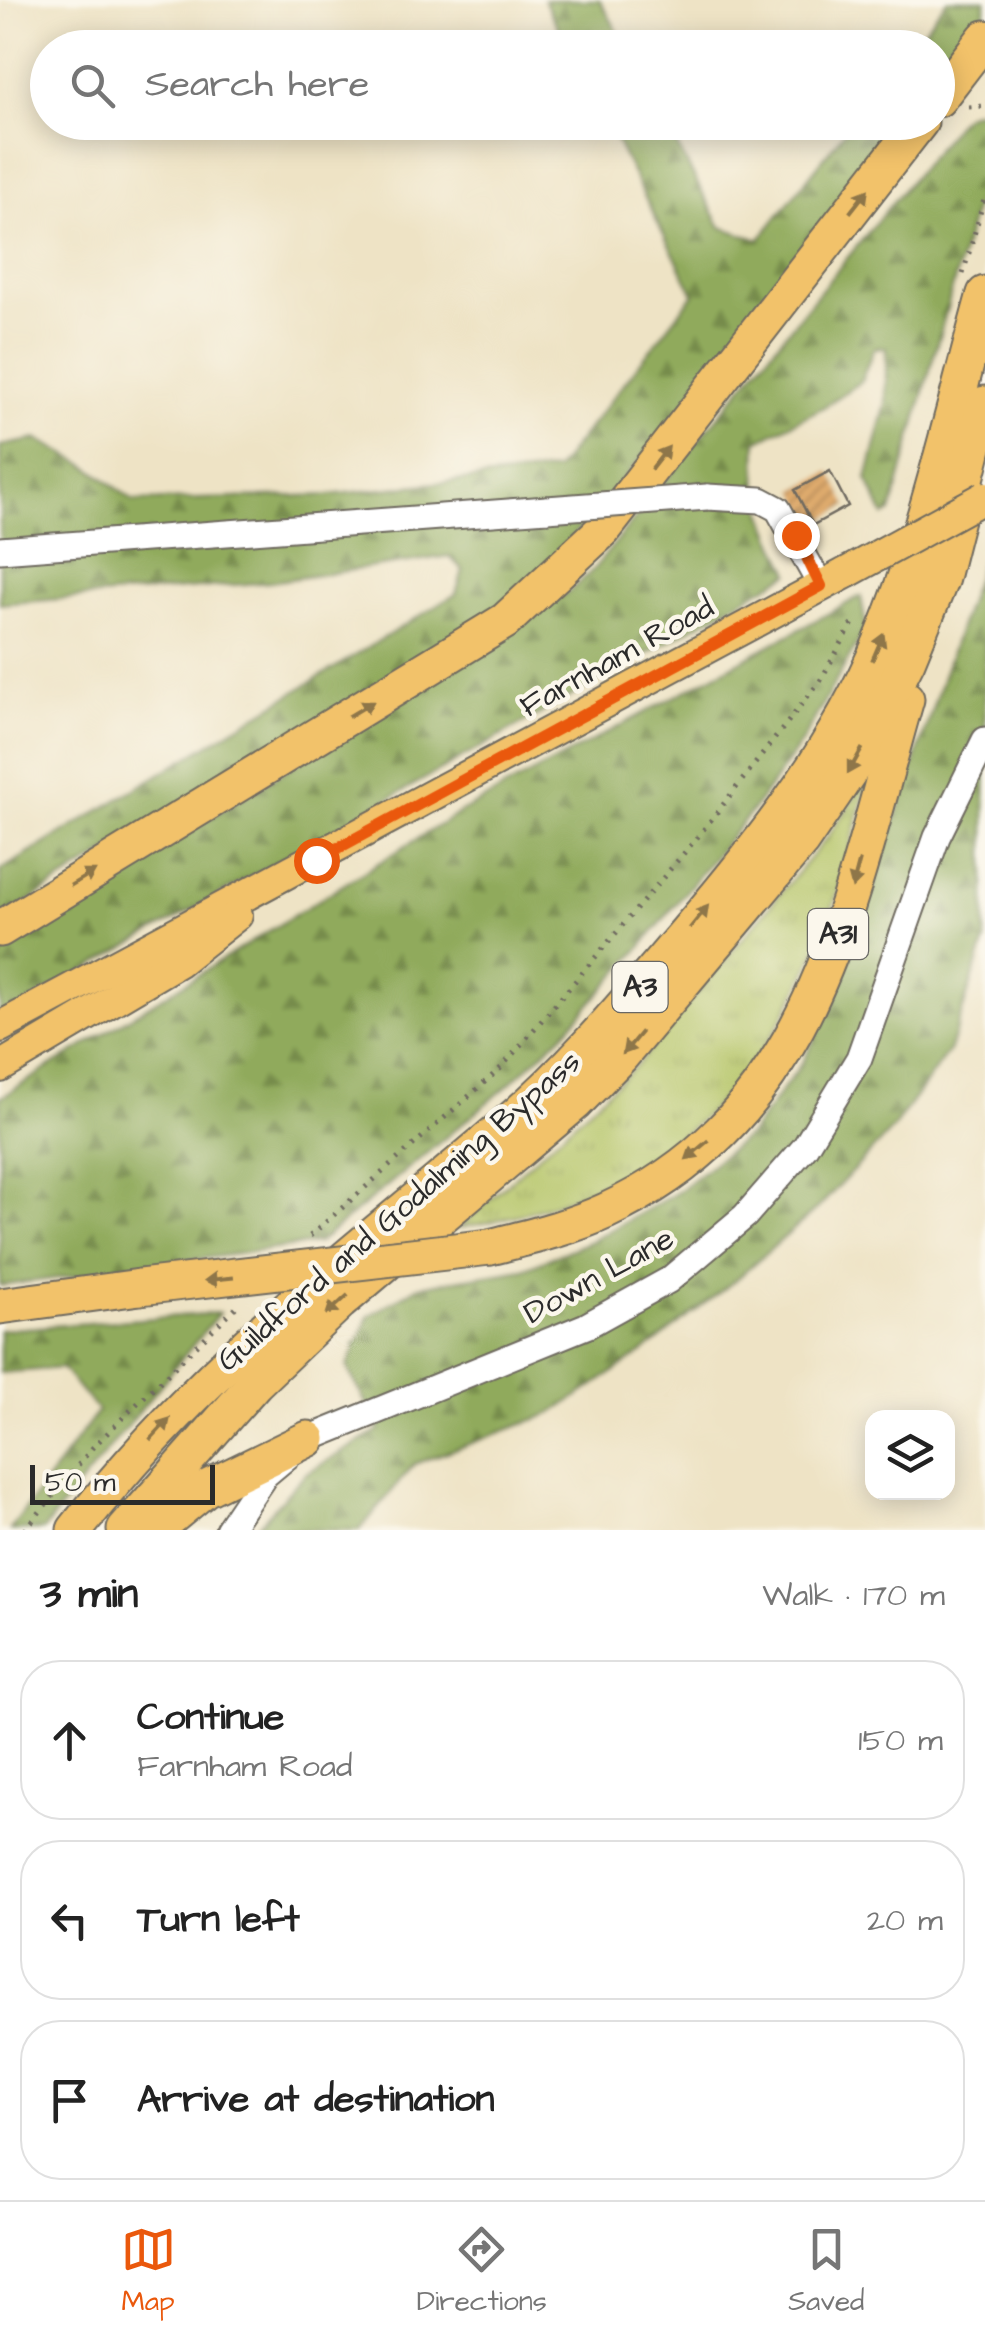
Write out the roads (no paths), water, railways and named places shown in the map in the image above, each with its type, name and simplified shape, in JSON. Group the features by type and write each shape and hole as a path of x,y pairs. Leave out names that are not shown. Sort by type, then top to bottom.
{"highway":[{"path":"955,77 985,38"},
{"path":"0,929 504,621 556,576 603,530 906,140"},
{"name":"Guildford and Godalming Bypass","path":"74,1530 139,1452 213,1373 279,1312 560,1074 666,957 778,819 854,701 906,574 972,291"},
{"name":"Guildford and Godalming Bypass","path":"125,1530 255,1383 340,1302 575,1103 646,1027 830,803 877,722 942,578 985,404"},
{"name":"A31","path":"0,1306 490,1248 585,1219 653,1184 717,1133 796,1034 826,972 942,578"},
{"path":"155,1530 205,1489 308,1440"}],"main road":[{"name":"Farnham Road","path":"0,1027 162,937 282,879 985,497"},
{"name":"Farnham Road","path":"0,1067 179,961 282,879"}],"street":[{"path":"0,550 707,497 761,500 778,509 833,580"},
{"name":"Down Lane","path":"228,1530 266,1475 308,1440 586,1326 669,1280 755,1206 804,1147 858,1058 937,837 985,740"}]}
